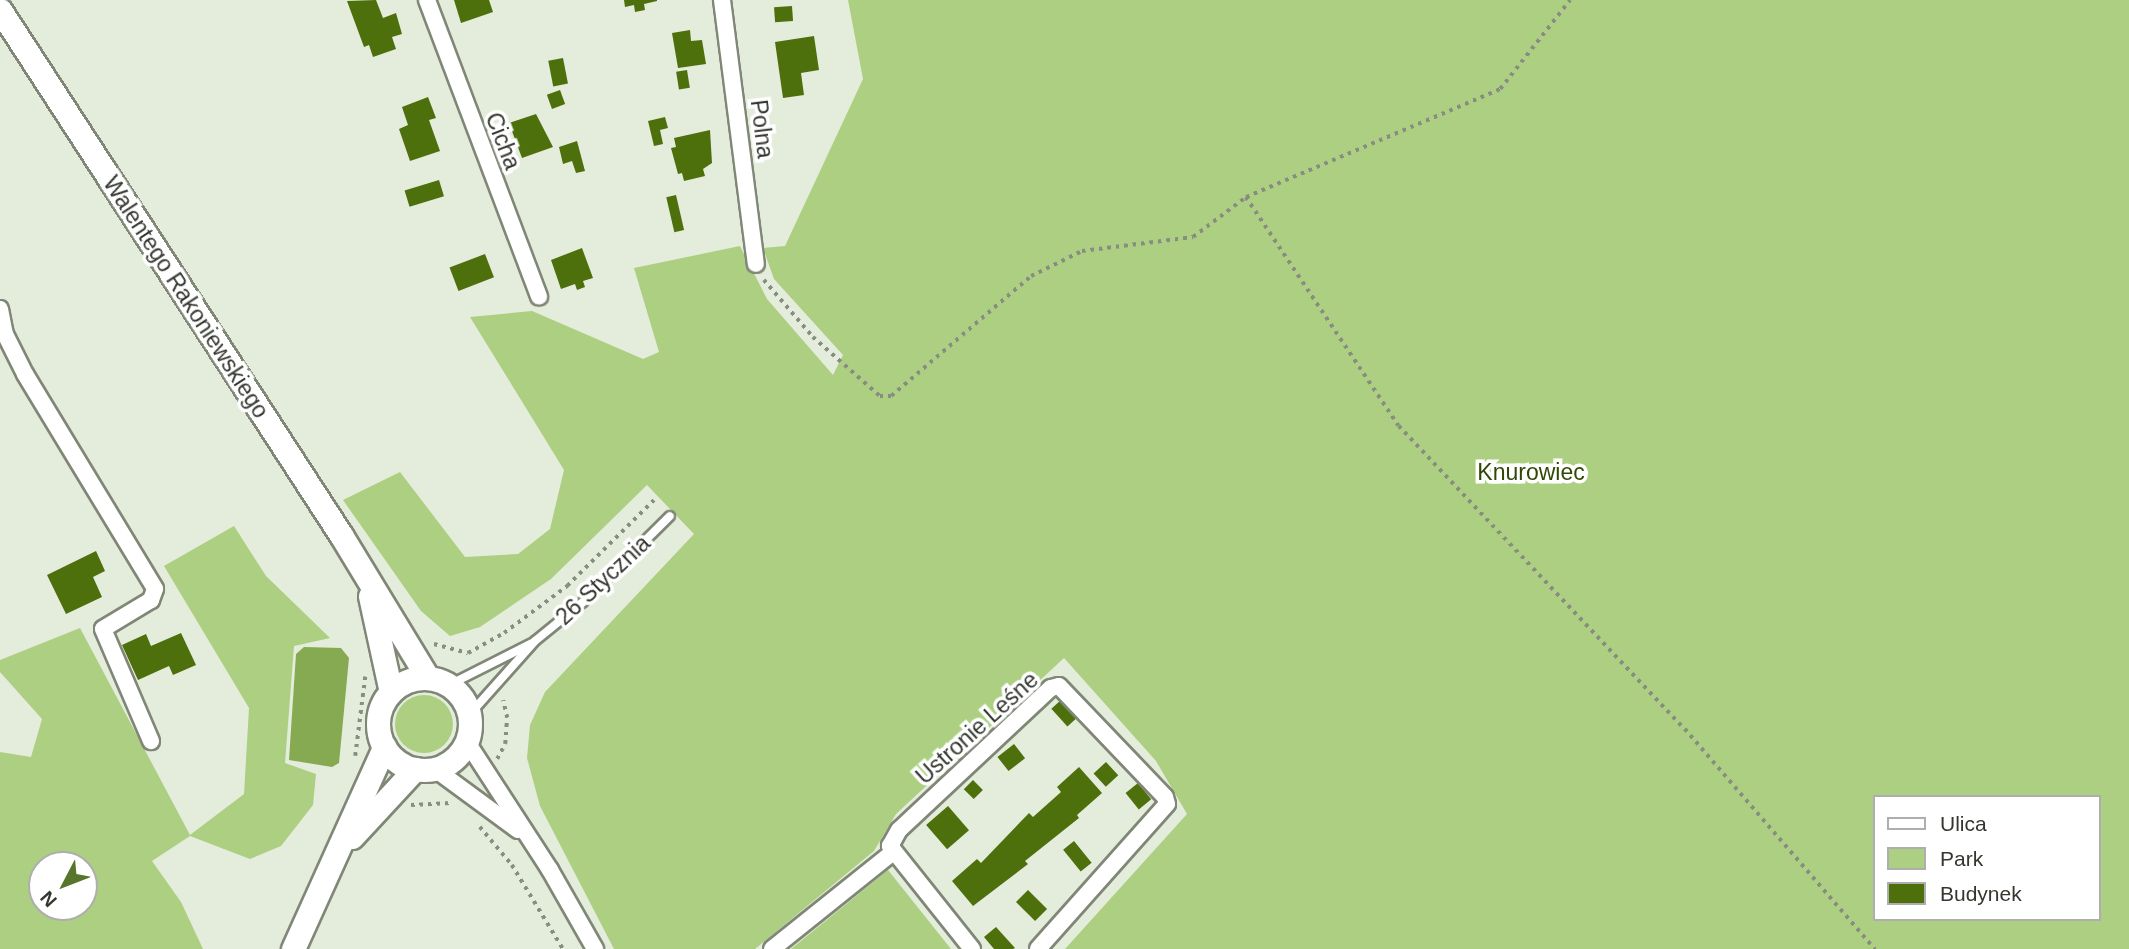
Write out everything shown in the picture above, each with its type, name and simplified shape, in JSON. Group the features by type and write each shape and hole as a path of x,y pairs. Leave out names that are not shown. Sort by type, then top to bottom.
{"street":[{"name":"Cicha","path":"427,0 539,297"},
{"name":"Polna","path":"722,0 756,264"},
{"name":"Walentego Rakoniewskiego","path":"0,10 341,535 368,586 409,646 438,682"},
{"path":"0,309 5,334 25,374 155,589 146,604 103,629 151,741"},
{"name":"Walentego Rakoniewskiego","path":"368,586 385,654 391,692"},
{"path":"293,949 340,850 384,747 380,712 391,692 414,679 438,682 462,698 469,715 467,742 454,759 425,769 340,850"},
{"name":"Ustronie Leśne","path":"772,949 892,853 892,839 900,830 1051,688 1062,687 1167,804 1038,949"},
{"path":"467,742 523,833 561,887 595,949"},
{"path":"384,747 397,761 425,769 523,833"},
{"path":"892,853 972,949"}],"lane":[{"name":"26 Stycznia","path":"469,715 535,641 583,602 670,516"},
{"name":"26 Stycznia","path":"438,682 535,641"}],"path":[{"path":"756,264 769,290 813,337 880,396 891,396 1031,276 1082,251 1193,237 1246,197 1500,89 1570,0"},
{"path":"1246,197 1399,426 1685,729 1875,949"},
{"path":"409,646 426,639 468,653 504,633 567,586 654,500"},
{"path":"354,761 367,661 385,654"},
{"path":"473,817 512,864 563,949"}],"green space":[{"name":"Knurowiec","path":"848,0 2129,0 2129,949 1065,949 1187,814 1156,761 1064,658 896,814 874,851 755,949 614,949 540,806 527,758 530,725 545,692 694,534 647,485 551,579 480,627 450,636 421,611 343,500 400,472 465,557 518,554 550,529 564,470 470,317 532,311 643,359 659,352 634,268 740,246 767,299 833,375 843,355 774,279 763,248 785,246 863,79"},
{"path":"234,526 266,576 330,638 294,646 285,763 316,774 313,805 281,846 250,859 190,836 152,861 181,902 203,949 0,949 0,752 31,757 42,719 0,672 0,660 80,628 190,835 244,794 249,708 164,566"},
{"path":"418,695 430,695 445,703 453,718 453,730 445,745 430,753 418,753 403,745 395,730 395,718 403,703"},
{"path":"888,870 951,949 791,949"}],"shaded area":[{"path":"304,647 341,648 349,658 339,763 332,767 289,760 296,654"}],"building":[{"path":"376,0 383,18 396,13 402,34 392,37 396,49 373,57 369,45 364,47 347,1"},
{"path":"454,0 489,0 493,12 461,23"},
{"path":"624,0 657,1 644,4 645,10 635,12 634,5 625,7"},
{"path":"792,6 793,21 775,22 774,7"},
{"path":"690,30 691,41 702,40 706,64 678,68 672,33"},
{"path":"814,36 819,70 801,73 804,95 783,98 775,42"},
{"path":"563,58 568,84 553,86 548,61"},
{"path":"687,70 690,88 679,89 676,72"},
{"path":"560,90 565,104 552,109 547,95"},
{"path":"428,97 436,118 429,120 440,151 410,161 399,129 408,125 402,107"},
{"path":"536,114 553,147 522,158 509,123"},
{"path":"665,117 668,128 660,130 663,144 654,146 648,121"},
{"path":"710,130 712,163 703,169 705,176 684,181 682,173 678,174 671,148 676,147 674,138"},
{"path":"577,141 585,171 576,173 572,161 563,164 559,147"},
{"path":"439,180 444,196 410,207 405,191"},
{"path":"676,195 684,230 674,232 666,197"},
{"path":"582,248 593,278 583,281 585,287 577,290 575,284 561,289 551,260"},
{"path":"485,254 494,277 458,291 450,268"},
{"path":"96,551 105,571 93,577 102,597 66,614 47,575"},
{"path":"181,633 196,665 173,675 169,666 138,680 122,645 146,634 151,646"},
{"path":"1061,700 1077,718 1067,727 1051,709"},
{"path":"1014,744 1025,758 1009,771 997,757"},
{"path":"1106,762 1118,775 1106,787 1094,774"},
{"path":"1079,767 1102,793 1077,815 1079,818 1025,861 1028,864 973,906 952,881 977,859 981,863 1029,813 1033,817 1061,792 1057,787"},
{"path":"973,780 983,790 974,799 964,789"},
{"path":"1138,783 1151,799 1139,809 1126,793"},
{"path":"948,806 969,830 947,849 926,825"},
{"path":"1074,841 1092,863 1081,872 1063,850"},
{"path":"1028,890 1047,909 1035,921 1016,902"},
{"path":"996,927 1015,948 994,949 984,937"}]}
